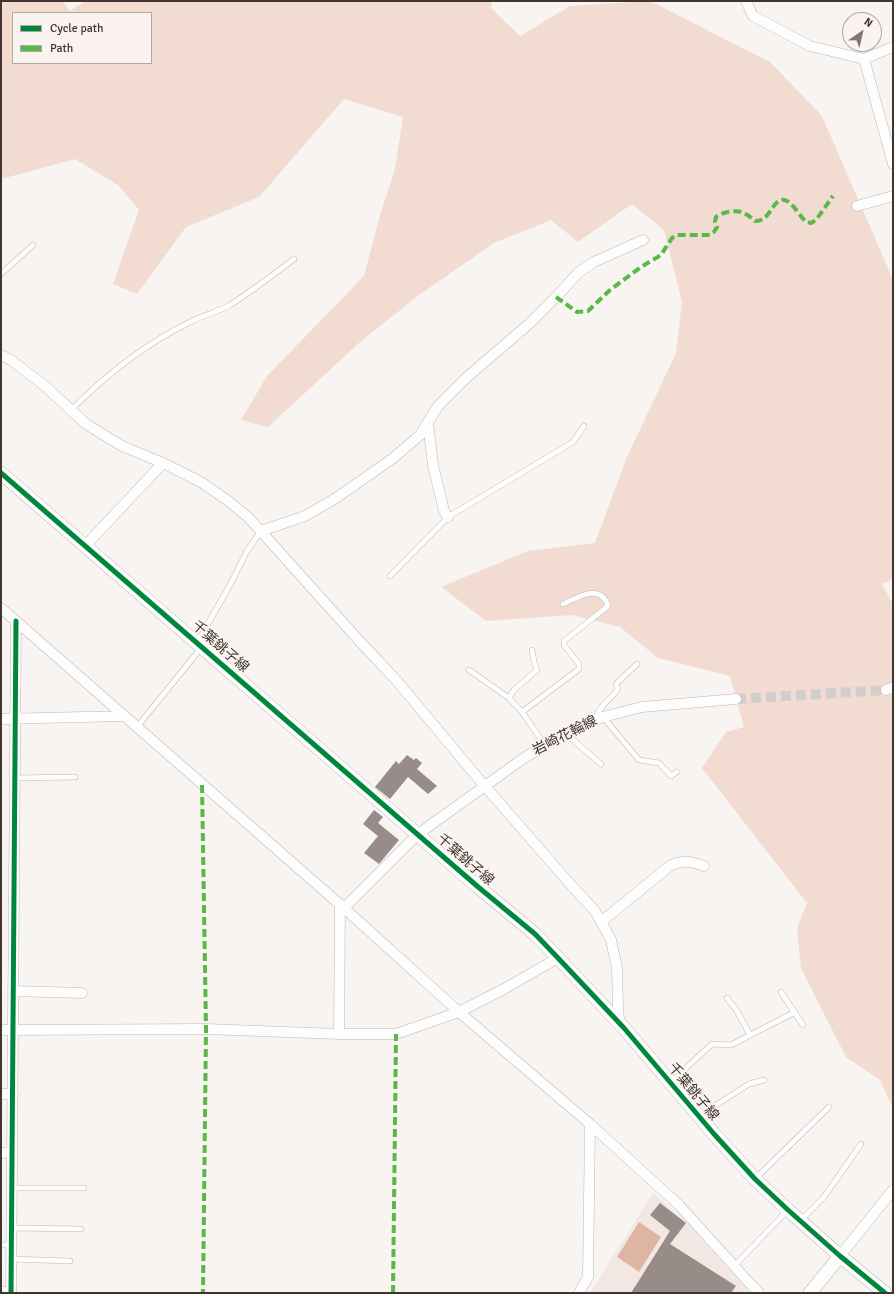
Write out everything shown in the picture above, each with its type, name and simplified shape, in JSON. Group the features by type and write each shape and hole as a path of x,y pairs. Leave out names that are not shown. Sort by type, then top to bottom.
{"street":[{"path":"746,1 753,16 810,46 864,59 893,47"},
{"path":"864,59 890,143 893,164"},
{"path":"857,206 893,196"},
{"path":"261,531 305,516 336,498 392,459 420,434 438,406 466,378 530,323 579,272 594,262 643,240"},
{"path":"1,355 11,360 44,386 86,424 122,446 163,463 201,482 249,518 397,681 571,885 595,911 611,940 617,968 618,1011 620,1024"},
{"path":"428,423 433,465 444,511 448,516"},
{"path":"85,546 163,463"},
{"name":"千葉銚子線","path":"1,474 535,934 620,1024 698,1116 755,1179 800,1221 885,1293"},
{"path":"1,608 342,906 459,1012 590,1124 679,1205 759,1293"},
{"path":"8,1291 12,1259 16,621"},
{"name":"岩崎花輪線","path":"342,906 418,834 524,758 565,733 599,718 642,708 736,699"},
{"path":"1,719 124,716"},
{"path":"602,922 671,865 689,861 704,866"},
{"path":"339,1034 342,906"},
{"path":"1,1030 206,1029 339,1034 396,1034 459,1012 504,990 558,958"},
{"path":"13,990 82,993"},
{"path":"1,1094 13,1094"},
{"path":"579,1293 588,1277 590,1124"},
{"path":"1,1153 12,1152"},
{"path":"810,1293 893,1190"}],"lane":[{"path":"1,274 32,245"},
{"path":"71,410 90,391 151,343 191,321 228,306 294,259"},
{"path":"390,576 448,516 573,442 584,426"},
{"path":"137,728 200,645 247,551 261,531"},
{"path":"522,712 579,669 579,664 564,645 564,641 608,606 606,600 602,596 588,592 563,604"},
{"path":"509,698 514,690 537,670 532,650"},
{"path":"637,664 616,684 618,690 599,709 597,714 599,718 639,760 659,763 671,776 677,772"},
{"path":"469,670 509,698 522,712 545,745"},
{"path":"565,733 601,764"},
{"path":"14,778 75,777"},
{"path":"781,992 803,1025"},
{"path":"727,998 737,1011 750,1035"},
{"path":"670,1082 712,1044 731,1045 795,1012"},
{"path":"698,1116 749,1084 764,1080"},
{"path":"755,1179 829,1107"},
{"path":"800,1221 824,1196 861,1144"},
{"path":"12,1188 84,1188"},
{"path":"734,1266 788,1210"},
{"path":"12,1228 81,1229"},
{"path":"1,1245 12,1245"},
{"path":"12,1259 70,1261"}],"shaded area":[{"path":"1,1 62,1 70,11 85,1 492,1 491,8 520,36 570,6 650,1 770,62 822,116 893,280 893,579 882,584 893,604 893,1108 880,1080 846,1057 801,968 797,928 807,903 702,768 726,732 744,727 730,676 658,658 620,627 572,615 486,621 441,587 528,551 595,543 627,457 676,353 682,302 664,230 632,204 578,242 551,220 494,243 419,295 360,342 268,427 241,420 267,376 364,276 380,215 395,169 403,117 344,99 259,197 186,227 137,294 113,284 139,210 119,186 75,159 1,179"},
{"path":"653,1193 685,1221 750,1293 590,1293"},
{"path":"639,1222 661,1237 639,1272 617,1257"}],"building":[{"path":"407,755 414,760 416,758 422,763 417,769 437,786 428,794 408,777 390,799 375,787 396,761 399,764"},
{"path":"374,810 383,817 378,823 399,840 379,864 364,853 378,836 363,824"},
{"path":"660,1203 686,1223 670,1244 736,1286 731,1293 631,1293 670,1231 650,1215"}],"tunnel":[{"path":"736,699 886,690"}],"marked path":[{"path":"556,297 577,312 588,311 610,290 641,267 661,255 672,238 677,235 710,235 717,227 715,222 716,217 719,215 738,211 755,221 760,221 768,215 776,203 783,200 792,205 806,222 811,223 816,220 833,196"},
{"path":"202,785 206,1029 203,1293"},
{"path":"393,1293 396,1034"}],"cycle path":[{"path":"1,473 477,886 535,934 624,1028 714,1134 755,1179 840,1256 885,1293"},
{"path":"11,1293 16,621"}]}
